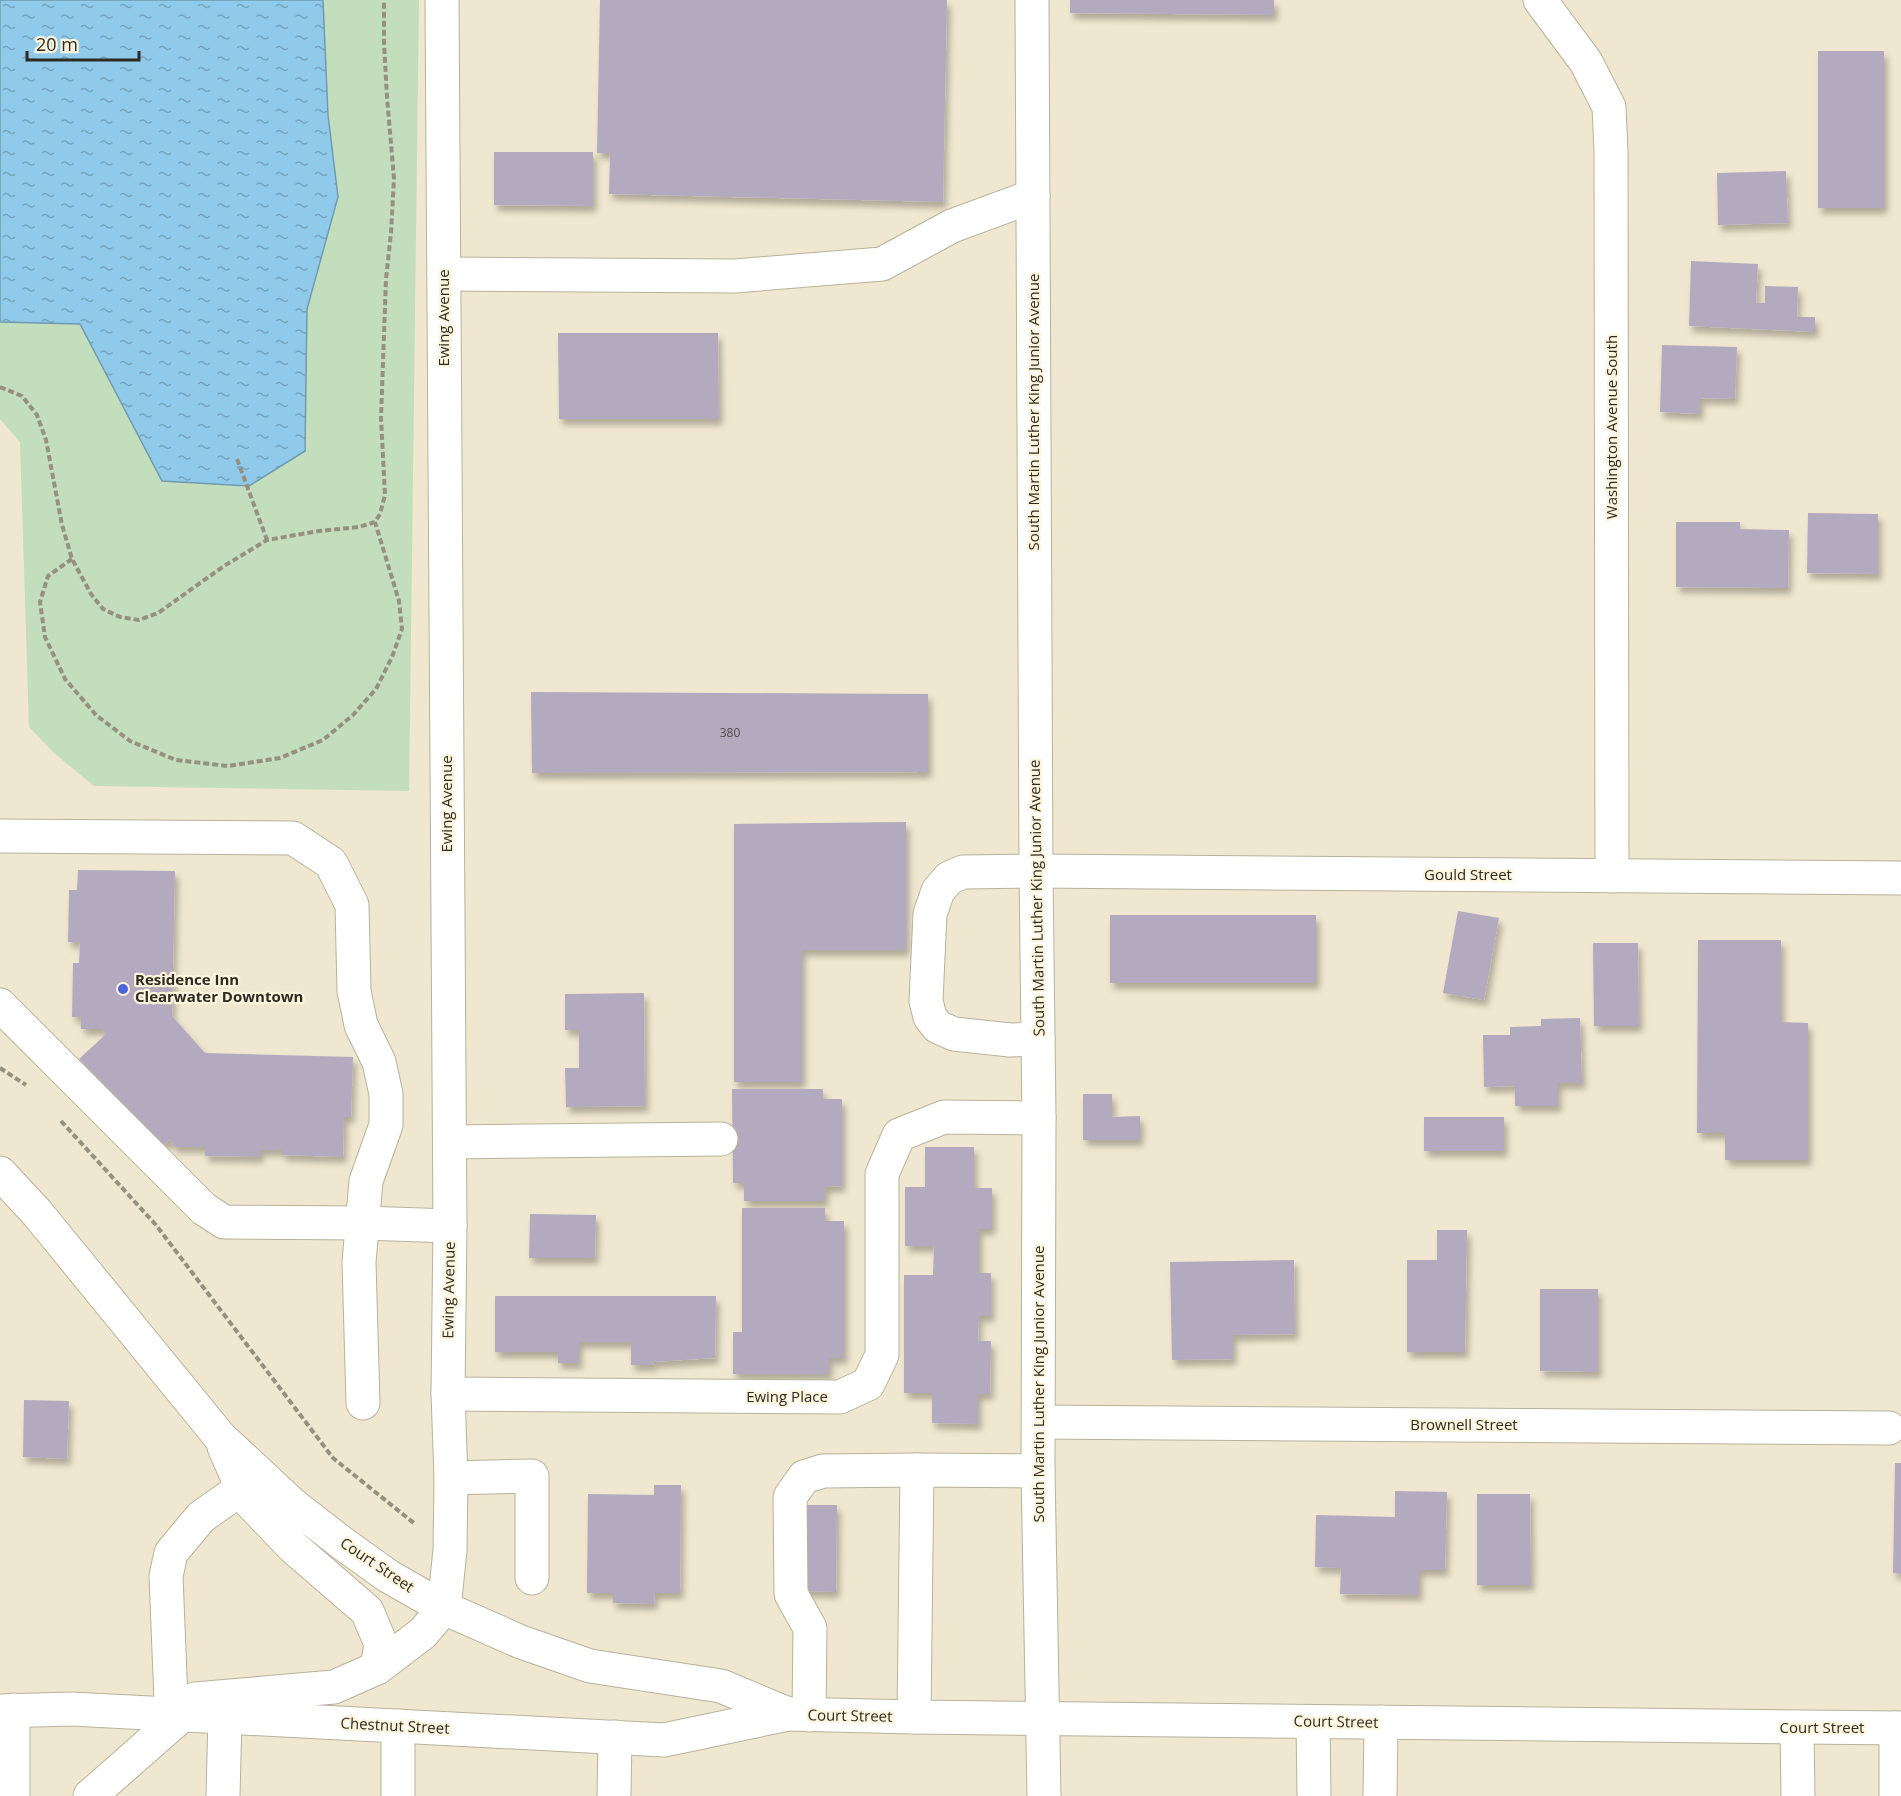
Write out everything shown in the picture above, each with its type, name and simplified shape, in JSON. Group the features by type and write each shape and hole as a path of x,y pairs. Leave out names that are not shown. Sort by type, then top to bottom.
{"street":[{"name":"Ewing Avenue","path":"441,0 450,1142 448,1394 451,1478 450,1550 444,1608"},
{"name":"South Martin Luther King Junior Avenue","path":"1032,0 1039,1118 1038,1472 1044,1796"},
{"name":"Washington Avenue South","path":"1540,0 1586,62 1609,107 1611,151 1612,876"},
{"path":"444,274 735,276 882,264 952,226 1033,196"},
{"path":"0,836 293,838 331,863 352,905 354,991 361,1025 378,1062 386,1094 386,1125 366,1181 359,1262 363,1403"},
{"name":"Gould Street","path":"1038,1039 1010,1040 954,1034 938,1027 930,1017 926,1001 930,914 938,891 949,878 963,872 1036,871 1901,878"},
{"path":"0,1005 204,1209 224,1222 450,1226"},
{"name":"Ewing Place","path":"448,1394 840,1397 868,1384 882,1355 882,1174 899,1135 944,1117 1039,1118"},
{"path":"450,1142 721,1139"},
{"name":"Court Street","path":"0,1173 38,1214 220,1437 292,1504 388,1576 444,1608 521,1642 590,1666 721,1686 799,1715 1899,1728"},
{"name":"Brownell Street","path":"1039,1422 1889,1428"},
{"path":"220,1437 247,1499 293,1547 367,1611 381,1644 377,1668"},
{"path":"914,1718 917,1470"},
{"path":"799,1715 810,1628 791,1594 790,1497 804,1477 823,1471 1038,1472"},
{"path":"451,1478 532,1476 532,1578"},
{"path":"176,1708 166,1576 171,1554 201,1517 242,1488"},
{"path":"90,1796 176,1708 334,1687 377,1668 423,1633 444,1608"},
{"name":"Chestnut Street","path":"6,1710 176,1708 225,1718 664,1740 799,1715"},
{"path":"6,1710 13,1796"},
{"path":"223,1796 225,1718"},
{"path":"1313,1722 1314,1796"},
{"path":"1380,1796 1381,1722"},
{"path":"398,1726 398,1796"},
{"path":"1797,1728 1798,1796"},
{"path":"1896,1796 1899,1728"},
{"path":"614,1796 615,1737"}],"path":[{"path":"0,387 22,396 37,415 46,440 62,525 72,559 91,594 103,609 120,617 139,620 158,613 224,566 267,540 359,527 375,522 380,514 385,495 382,406 386,279 394,179 386,76 384,0"},
{"path":"237,459 267,540"},
{"path":"72,559 48,576 40,602 45,637 65,679 96,716 130,741 176,760 228,766 280,758 323,740 353,715 376,689 392,657 402,629 399,601 375,522"},
{"path":"0,1068 33,1090"},
{"path":"56,1115 156,1226 333,1458 450,1550"}],"green space":[{"path":"323,0 419,0 409,791 94,786 54,753 29,727 20,442 0,419 0,322 80,323 162,481 305,451 307,309 338,197 328,115"}],"water":[{"path":"0,0 323,0 328,115 338,197 307,309 305,451 249,486 162,481 80,324 0,322"}],"building":[{"path":"600,0 947,0 943,202 609,194 610,153 597,153"},
{"path":"1070,0 1274,0 1274,15 1070,13"},
{"path":"1818,51 1884,51 1884,208 1818,208"},
{"path":"494,152 593,152 593,206 494,205"},
{"path":"1786,171 1788,223 1718,225 1717,173"},
{"path":"1691,261 1758,264 1756,303 1765,303 1765,286 1798,287 1797,317 1815,317 1815,332 1689,326"},
{"path":"558,333 718,333 719,419 559,419"},
{"path":"1662,345 1737,347 1735,399 1700,398 1700,414 1660,412"},
{"path":"1808,513 1878,514 1878,574 1807,573"},
{"path":"1676,522 1740,522 1740,529 1789,530 1788,588 1676,587"},
{"path":"531,692 928,694 928,772 532,773"},
{"path":"906,822 906,950 802,950 802,1082 734,1082 734,824"},
{"name":"Residence Inn Clearwater Downtown","path":"78,870 175,871 172,1016 205,1053 353,1057 351,1117 344,1117 343,1157 282,1155 282,1150 260,1150 260,1157 205,1156 205,1147 176,1147 169,1140 163,1145 79,1059 106,1034 101,1029 81,1029 81,1017 72,1017 73,963 79,963 80,942 68,942 69,890 77,890"},
{"path":"1458,911 1499,918 1484,1000 1443,993"},
{"path":"1110,915 1316,915 1316,983 1110,983"},
{"path":"1698,940 1781,940 1781,1022 1808,1023 1808,1160 1725,1160 1725,1133 1697,1133"},
{"path":"1593,943 1638,943 1639,1026 1594,1026"},
{"path":"644,993 645,1106 566,1107 565,1068 579,1068 579,1030 565,1030 565,994"},
{"path":"1580,1018 1582,1083 1558,1083 1558,1106 1515,1106 1515,1086 1484,1087 1483,1035 1510,1035 1510,1027 1541,1026 1541,1019"},
{"path":"732,1089 823,1089 823,1099 842,1099 842,1186 825,1187 825,1201 744,1201 744,1183 733,1183"},
{"path":"1083,1094 1112,1094 1112,1117 1140,1116 1140,1140 1083,1140"},
{"path":"1424,1117 1504,1117 1504,1151 1424,1151"},
{"path":"925,1147 974,1147 974,1188 992,1188 992,1229 979,1229 979,1273 991,1273 991,1316 979,1316 978,1341 991,1341 990,1394 978,1394 978,1424 932,1423 932,1393 904,1393 904,1275 933,1275 934,1246 905,1246 905,1187 925,1187"},
{"path":"742,1208 825,1208 825,1221 844,1221 844,1358 829,1358 829,1374 733,1374 733,1332 742,1332"},
{"path":"530,1214 596,1215 595,1258 529,1258"},
{"path":"1437,1230 1467,1230 1465,1352 1407,1352 1407,1260 1437,1260"},
{"path":"1294,1260 1295,1334 1233,1335 1233,1359 1172,1360 1170,1262"},
{"path":"1540,1289 1598,1289 1598,1372 1540,1371"},
{"path":"495,1296 716,1296 715,1358 652,1362 655,1365 631,1365 631,1342 579,1342 579,1363 558,1363 557,1352 495,1352"},
{"path":"24,1400 69,1401 67,1459 23,1457"},
{"path":"1895,1463 1901,1463 1901,1574 1893,1573"},
{"path":"654,1485 681,1485 680,1593 655,1593 654,1604 613,1603 613,1593 587,1593 588,1494 654,1495"},
{"path":"1395,1491 1447,1492 1445,1570 1419,1570 1419,1595 1340,1594 1341,1568 1315,1567 1316,1515 1395,1517"},
{"path":"1477,1494 1530,1494 1531,1585 1477,1585"},
{"path":"795,1505 837,1505 836,1592 794,1591"}],"place":[{"name":"Residence Inn Clearwater Downtown","path":"123,989"}]}
